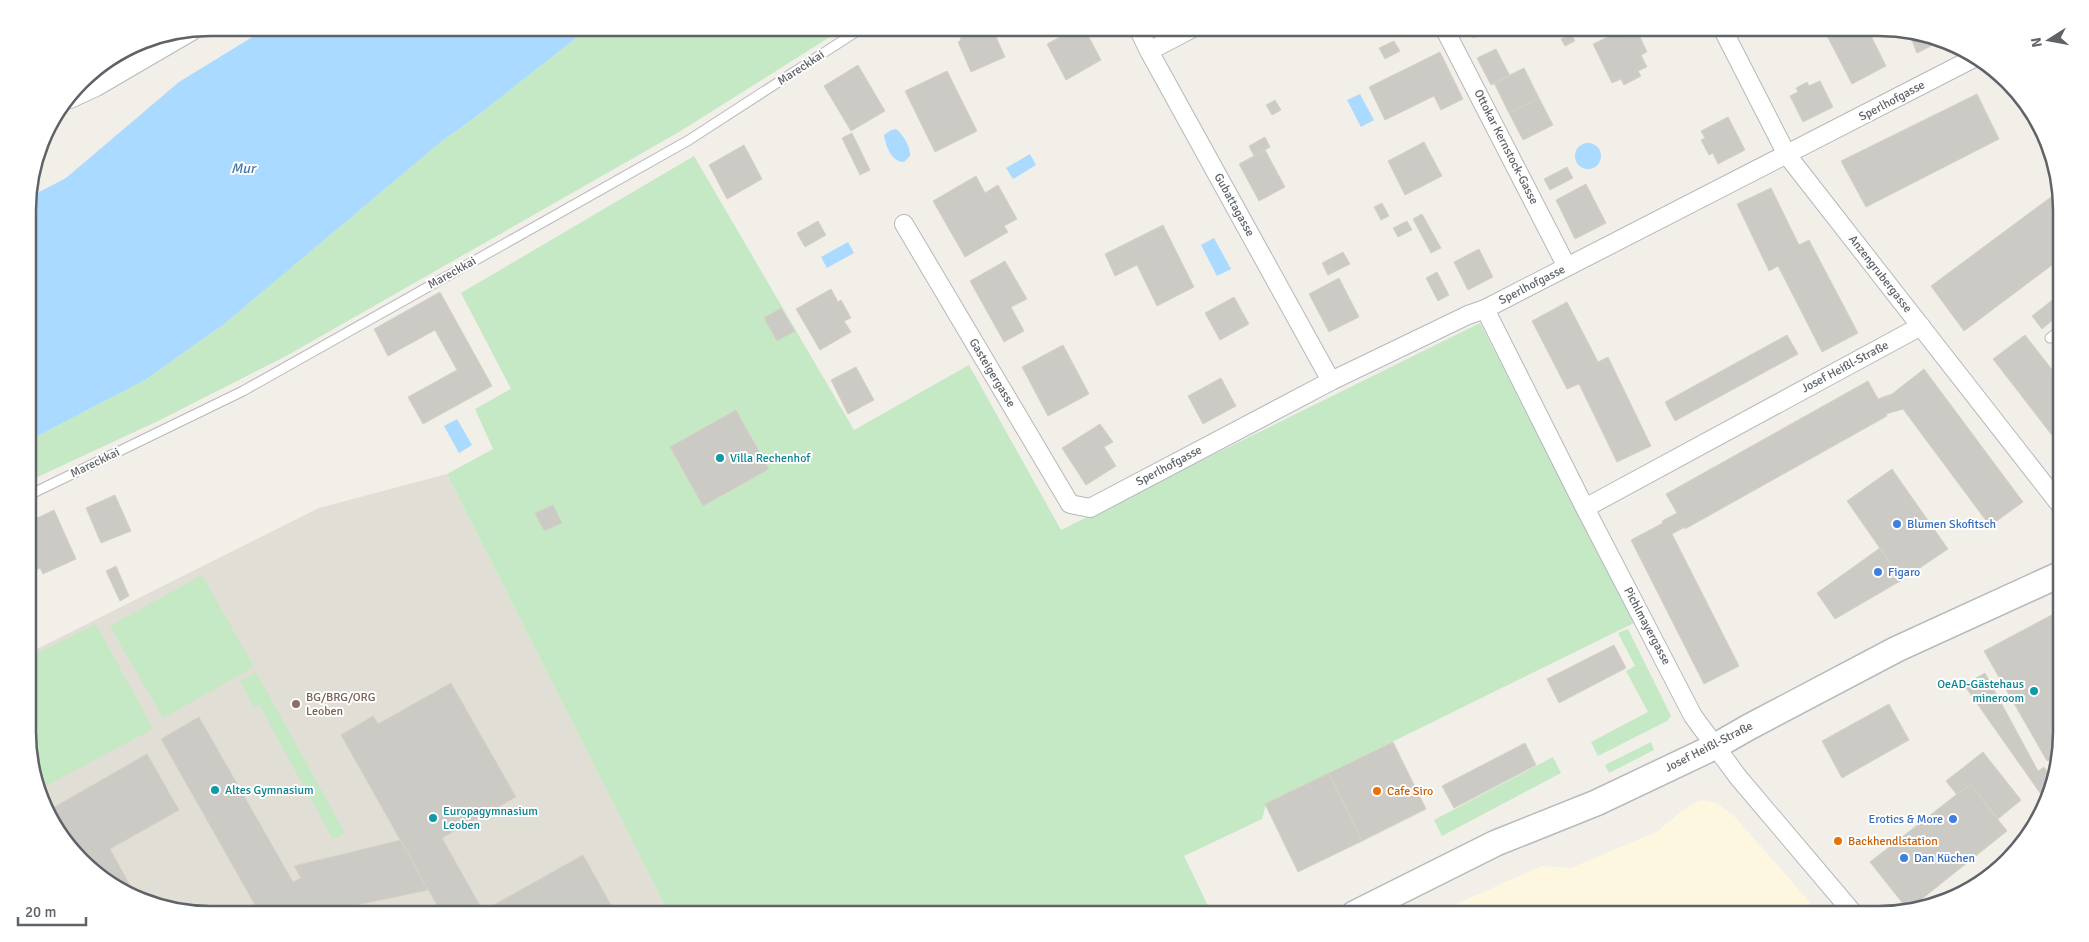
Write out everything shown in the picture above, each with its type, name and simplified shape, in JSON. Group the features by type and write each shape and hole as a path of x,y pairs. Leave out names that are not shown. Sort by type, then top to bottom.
{"main road":[{"name":"Josef Heißl-Straße","path":"1371,905 1496,843 1596,803 1714,746 1897,649 2053,578"}],"street":[{"name":"Gubattagasse","path":"1142,36 1331,381"},
{"path":"1149,51 1177,36"},
{"name":"Ottokar Kernstock-Gasse","path":"1448,36 1567,268"},
{"name":"Anzengrubergasse","path":"1726,36 1787,155 2053,496"},
{"path":"81,94 177,40"},
{"name":"Sperlhofgasse","path":"1090,508 1331,381 1468,315 1485,309 1567,268 1968,61"},
{"name":"Gasteigergasse","path":"904,224 1070,504 1090,508"},
{"name":"Pichlmayergasse","path":"1485,309 1585,508 1693,716 1714,746 1847,905"},
{"name":"Josef Heißl-Straße","path":"1585,508 1921,326"}],"lane":[{"name":"Mareckkai","path":"36,491 243,391 689,140 849,37"}],"shaded area":[{"name":"BG/BRG/ORG Leoben","path":"447,474 665,906 199,905 165,900 144,893 123,882 104,870 72,838 49,798 42,777 36,732 36,649 319,508"},
{"path":"1700,800 1717,803 1736,818 1812,905 1454,905 1542,866 1571,868 1658,831 1684,809"}],"green space":[{"path":"578,37 830,37 679,132 288,355 160,420 36,478 37,437 145,380 223,325 442,141"},
{"path":"694,156 854,430 969,365 1061,530 1480,323 1636,622 1266,804 1262,819 1184,856 1208,905 665,906 447,474 493,449 475,409 511,389 461,293"},
{"path":"202,575 254,667 163,718 110,626"},
{"path":"96,624 153,729 45,786 38,755 36,732 36,653"},
{"path":"1628,629 1671,716 1667,721 1598,756 1591,742 1648,712 1626,671 1635,666 1618,633"},
{"path":"256,672 345,833 333,839 259,705 254,707 240,681"},
{"path":"1651,742 1654,750 1609,773 1605,765"},
{"path":"1553,757 1561,773 1442,836 1434,820"}],"water":[{"name":"Mur","path":"252,37 578,37 442,141 223,325 145,380 37,437 38,193 66,178 179,82"},
{"path":"1360,94 1374,120 1361,127 1347,100"},
{"path":"896,129 904,138 909,149 910,156 904,162 892,156 884,135"},
{"path":"1588,143 1597,147 1601,156 1597,165 1588,169 1579,165 1575,156 1579,147"},
{"path":"1030,154 1036,165 1013,179 1006,168"},
{"path":"1214,238 1231,269 1217,276 1201,245"},
{"path":"848,242 854,253 827,268 821,257"},
{"path":"457,419 472,445 459,453 444,426"}],"building":[{"path":"1061,36 1088,36 1101,60 1066,80 1047,44"},
{"path":"1572,36 1575,41 1565,46 1561,39"},
{"path":"1610,36 1631,36 1632,38 1640,36 1647,52 1641,55 1647,67 1638,71 1641,76 1624,85 1621,79 1612,83 1593,44"},
{"path":"1827,36 1871,36 1886,66 1852,84"},
{"path":"960,37 996,37 1005,57 971,72 958,42 961,40"},
{"path":"1912,40 1933,45 1917,53"},
{"path":"1394,41 1400,51 1385,59 1379,48"},
{"path":"1496,49 1510,76 1491,85 1477,58"},
{"path":"1440,52 1463,99 1441,110 1434,96 1385,120 1369,87"},
{"path":"858,65 885,111 851,131 824,86"},
{"path":"1524,68 1539,98 1509,113 1494,83"},
{"path":"947,71 977,131 935,152 905,91"},
{"path":"1820,81 1833,107 1803,122 1790,96 1798,92 1796,88 1807,82 1809,86"},
{"path":"1977,94 1999,139 1866,207 1841,161"},
{"path":"1539,98 1553,125 1523,140 1509,113"},
{"path":"1275,100 1281,110 1272,115 1266,105"},
{"path":"1728,117 1745,150 1718,164 1713,153 1709,155 1701,140 1705,138 1701,131"},
{"path":"852,133 870,170 860,175 842,138"},
{"path":"1265,137 1270,147 1254,156 1249,146"},
{"path":"1424,142 1442,176 1405,195 1388,161"},
{"path":"744,145 762,179 727,199 709,165"},
{"path":"1265,150 1285,187 1259,201 1239,164"},
{"path":"1567,167 1573,178 1550,190 1544,179"},
{"path":"976,176 985,193 998,185 1017,219 1004,226 1008,232 965,257 933,201"},
{"path":"1586,184 1606,223 1575,239 1556,200"},
{"path":"1771,188 1799,245 1809,240 1858,333 1822,352 1778,266 1769,271 1737,204"},
{"path":"2051,197 2052,198 2053,264 1964,331 1931,286"},
{"path":"1382,203 1389,216 1381,220 1374,207"},
{"path":"1422,214 1441,248 1431,253 1413,219"},
{"path":"818,221 826,235 805,247 797,233"},
{"path":"1407,221 1412,230 1398,237 1393,228"},
{"path":"1163,225 1194,287 1157,306 1137,265 1115,276 1105,254"},
{"path":"1479,249 1493,277 1468,290 1454,262"},
{"path":"1343,252 1350,264 1328,275 1322,263"},
{"path":"1005,261 1027,299 1011,307 1024,331 1004,342 970,281"},
{"path":"1437,272 1449,295 1438,301 1426,278"},
{"path":"1339,278 1359,317 1329,332 1309,294"},
{"path":"831,289 838,302 841,300 851,318 844,321 851,332 820,350 796,309"},
{"path":"440,292 492,386 423,424 408,397 457,370 435,330 388,356 374,329"},
{"path":"1234,297 1249,324 1220,340 1205,313"},
{"path":"2053,300 2053,320 2042,329 2032,316"},
{"path":"1567,302 1598,362 1608,357 1651,446 1617,462 1579,384 1567,389 1532,321"},
{"path":"781,308 795,331 777,341 764,318"},
{"path":"1787,335 1798,354 1675,421 1665,402"},
{"path":"2025,335 2053,371 2053,437 1993,359"},
{"path":"1063,345 1089,394 1048,416 1022,367"},
{"path":"856,367 874,400 848,414 831,380"},
{"path":"1924,369 2023,502 1990,526 1903,409 1886,414 1887,416 1685,529 1685,527 1672,534 1739,666 1704,684 1631,540 1663,523 1662,521 1677,513 1666,494 1868,381 1878,399 1892,394"},
{"path":"1221,378 1236,406 1203,424 1188,396"},
{"name":"Villa Rechenhof","path":"736,410 769,469 703,506 670,447"},
{"path":"1100,424 1113,442 1104,447 1116,466 1086,485 1062,448"},
{"name":"Blumen Skofitsch","path":"1892,469 1948,549 1902,580 1847,501"},
{"path":"115,495 131,531 101,543 86,508"},
{"path":"553,505 562,523 544,531 535,513"},
{"path":"54,510 76,559 43,574 40,568 36,570 36,518"},
{"path":"1880,548 1902,580 1835,619 1817,593"},
{"path":"116,566 129,596 120,601 106,571"},
{"name":"OeAD-Gästehaus mineroom","path":"2053,614 2053,732 2050,759 2047,761 1984,651"},
{"path":"1614,645 1626,668 1559,703 1547,679"},
{"path":"1985,673 2038,771 2044,767 2048,773 2040,793 1964,685"},
{"name":"Europagymnasium Leoben","path":"451,683 516,797 442,838 480,906 437,906 341,735 373,716 378,724"},
{"path":"1889,704 1909,740 1842,778 1822,741"},
{"name":"Altes Gymnasium","path":"199,717 293,882 301,878 294,866 401,840 428,890 352,906 256,906 161,739"},
{"name":"Cafe Siro","path":"1393,742 1426,809 1362,841 1329,773"},
{"path":"1525,743 1536,765 1454,808 1442,786"},
{"path":"1983,752 2021,800 1998,819 1970,784 1957,795 1946,781"},
{"path":"147,754 179,810 110,849 130,886 104,870 87,855 72,838 54,807"},
{"path":"1329,773 1362,841 1298,872 1265,804"},
{"path":"1970,784 2007,831 1920,900 1913,902 1903,903 1870,862"},
{"name":"Europagymnasium Leoben","path":"583,855 611,906 492,906"}],"place":[{"name":"Villa Rechenhof","path":"720,458"},
{"name":"Blumen Skofitsch","path":"1897,524"},
{"name":"Figaro","path":"1878,572"},
{"name":"OeAD-Gästehaus mineroom","path":"2034,691"},
{"name":"BG/BRG/ORG Leoben","path":"296,704"},
{"name":"Altes Gymnasium","path":"215,790"},
{"name":"Cafe Siro","path":"1377,791"},
{"name":"Europagymnasium Leoben","path":"433,818"},
{"name":"Erotics & More","path":"1953,819"},
{"name":"Backhendlstation","path":"1838,841"},
{"name":"Dan Küchen","path":"1904,858"}]}
